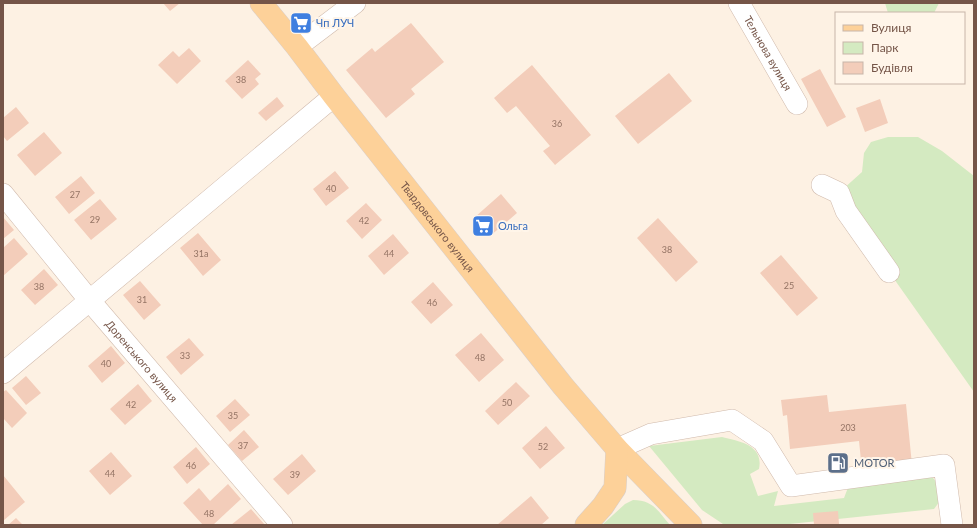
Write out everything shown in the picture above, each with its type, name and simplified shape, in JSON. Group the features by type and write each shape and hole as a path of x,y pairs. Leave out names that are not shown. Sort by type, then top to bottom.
{"main road":[{"name":"Твардовського вулиця","path":"261,3 558,380 617,449 691,525"},
{"path":"586,525 603,506 615,488 617,449"}],"street":[{"path":"297,47 355,3"},
{"name":"Тельнова вулиця","path":"739,3 763,47 798,104"},
{"path":"3,373 334,96"},
{"path":"822,185 839,193 846,211 889,272"},
{"name":"Доренського вулиця","path":"3,194 90,301 282,525"},
{"path":"617,449 651,434 732,420 764,441 791,486 944,465 952,525"}],"green space":[{"path":"885,3 939,3 934,12 888,12"},
{"path":"888,137 918,137 942,151 974,176 974,392 846,211 842,190 862,172 864,153 871,142"},
{"path":"722,437 736,440 749,446 758,454 760,461 759,469 750,474 758,496 778,491 774,506 844,498 849,485 928,476 933,478 937,483 940,501 934,509 780,525 723,524 702,510 649,446"},
{"path":"633,500 640,500 650,504 670,525 602,525 625,504"}],"building":[{"path":"163,3 180,3 170,11"},
{"path":"411,23 444,62 411,89 415,94 386,118 346,70 372,48 375,52"},
{"path":"189,48 201,61 177,84 158,65 173,51 179,57"},
{"path":"248,60 261,74 255,79 259,84 242,99 225,81"},
{"path":"532,65 591,135 555,165 543,151 550,146 516,106 507,113 494,98"},
{"path":"820,69 846,117 827,127 801,79"},
{"path":"669,73 692,101 638,144 615,116"},
{"path":"277,97 284,106 266,121 258,113"},
{"path":"880,99 888,123 865,132 856,108"},
{"path":"16,107 29,123 7,141 3,136 3,118"},
{"path":"44,132 62,153 35,176 17,155"},
{"path":"335,171 349,188 326,206 313,189"},
{"path":"81,176 95,193 69,214 55,197"},
{"path":"501,194 517,213 490,236 475,217"},
{"path":"100,199 117,219 91,240 74,220"},
{"path":"366,203 382,220 362,239 346,221"},
{"path":"3,217 14,230 3,239"},
{"path":"658,218 698,262 676,282 637,238"},
{"path":"198,233 221,260 203,276 180,248"},
{"path":"393,234 409,253 384,275 368,256"},
{"path":"14,238 28,254 3,276 3,248"},
{"path":"781,255 818,298 797,316 760,273"},
{"path":"44,269 58,285 35,305 21,290"},
{"path":"140,281 161,305 144,320 123,295"},
{"path":"433,282 453,305 431,324 411,302"},
{"path":"481,333 504,360 479,382 455,355"},
{"path":"189,338 204,355 181,375 166,357"},
{"path":"111,346 125,363 102,383 88,366"},
{"path":"26,376 41,393 26,405 12,388"},
{"path":"516,382 530,396 498,425 485,411"},
{"path":"138,384 152,401 125,425 110,409"},
{"path":"6,390 27,413 12,428 3,418 3,392"},
{"path":"827,395 829,412 906,404 912,465 862,470 859,441 790,449 787,415 783,416 781,400"},
{"path":"235,399 250,415 230,432 216,416"},
{"path":"546,426 565,448 540,469 522,448"},
{"path":"244,430 259,447 242,461 228,445"},
{"path":"196,447 210,464 187,484 173,467"},
{"path":"111,452 132,476 110,495 89,471"},
{"path":"302,454 316,471 288,495 273,479"},
{"path":"3,475 25,502 3,521"},
{"path":"228,484 241,499 213,525 203,525 183,503 199,488 210,501"},
{"path":"531,496 549,518 541,525 497,525"},
{"path":"251,509 265,525 231,525"},
{"path":"838,511 839,524 814,525 813,513"},
{"path":"16,518 23,525 8,525"}],"place":[{"name":"Чп ЛУЧ","path":"301,23"},
{"name":"Ольга","path":"483,226"},
{"name":"MOTOR","path":"838,463"}]}
